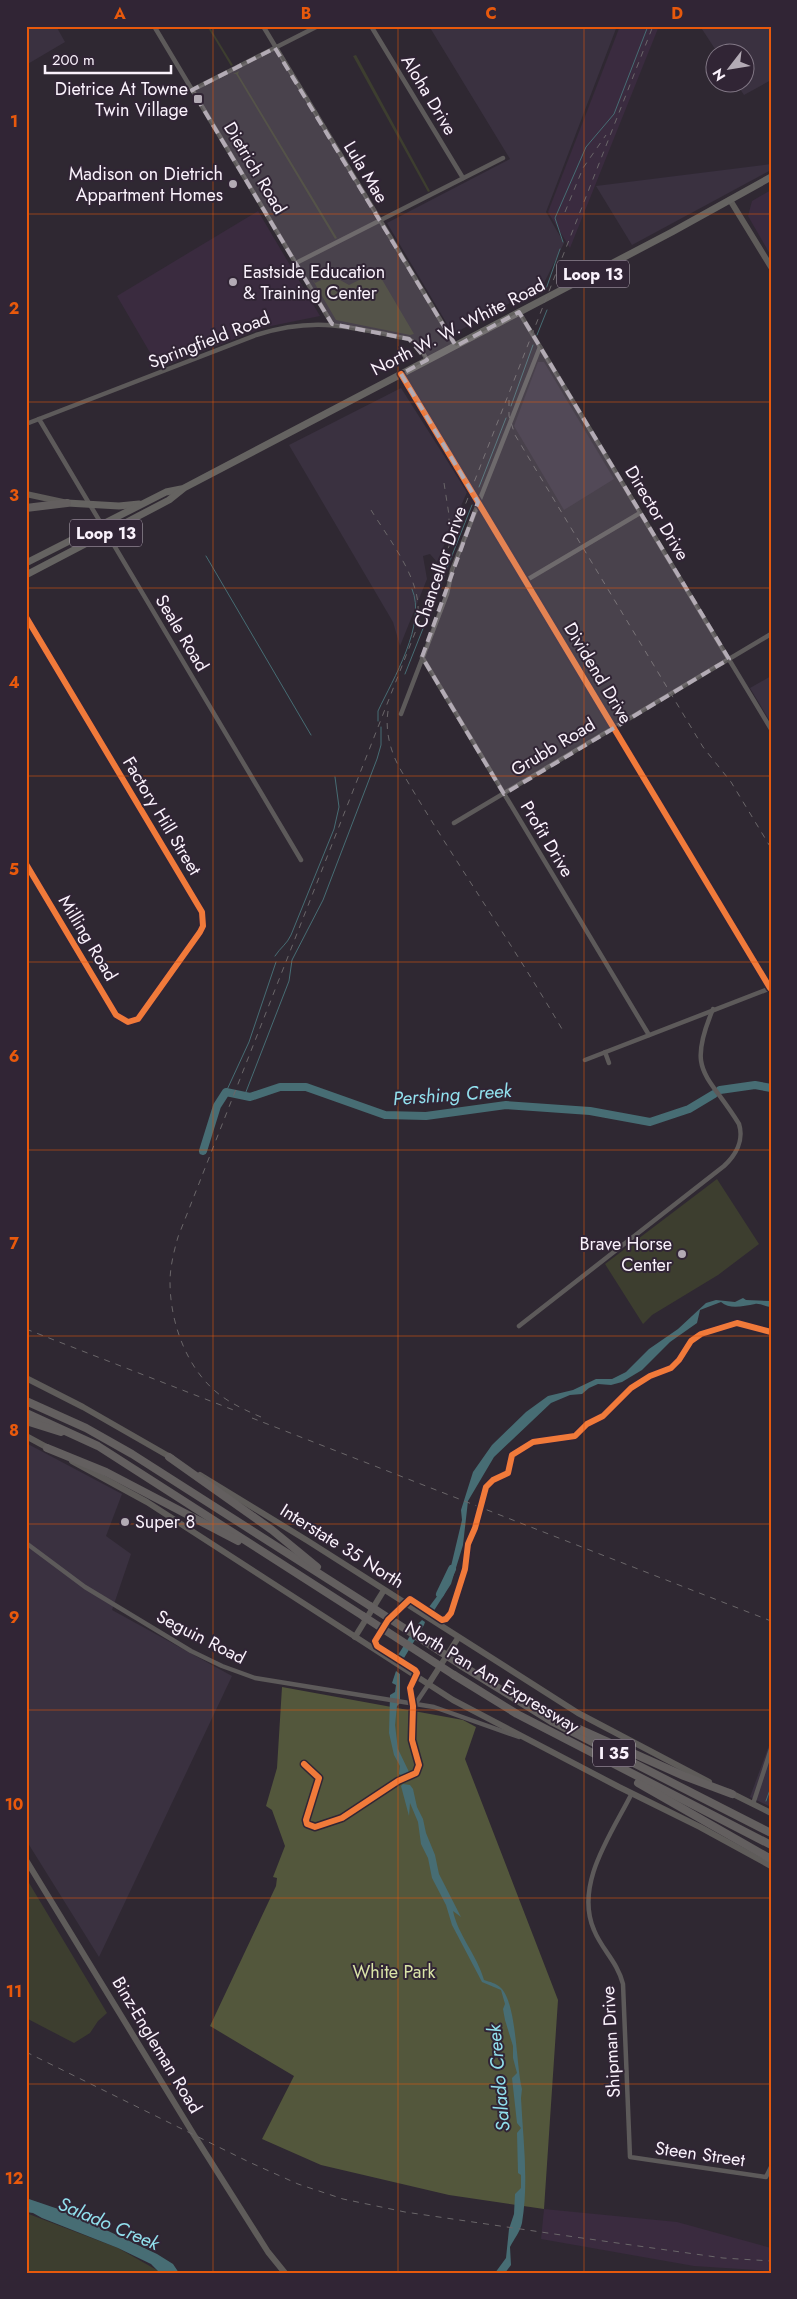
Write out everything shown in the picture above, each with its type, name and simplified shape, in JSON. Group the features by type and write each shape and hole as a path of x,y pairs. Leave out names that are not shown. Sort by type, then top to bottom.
{"highway":[{"name":"Loop 13","path":"26,508 66,503"},
{"name":"North Pan Am Expressway","path":"26,1401 86,1428 132,1454 524,1704 771,1833"},
{"name":"North Pan Am Expressway","path":"26,1413 70,1432 141,1472 454,1675 518,1714 771,1845"},
{"path":"26,1422 58,1432 70,1432"},
{"path":"47,1448 106,1472 261,1550"},
{"path":"169,1457 272,1530 350,1593"},
{"path":"524,1704 684,1776 732,1794"},
{"path":"599,1757 685,1811 771,1859"}],"main road":[{"name":"North W. W. White Road","path":"26,563 168,500 184,488 456,346 771,177"},
{"path":"730,200 771,267"},
{"name":"North W. W. White Road","path":"26,575 147,502 166,492 184,488"},
{"path":"26,494 66,503"},
{"name":"North W. W. White Road","path":"66,503 119,506 147,502"},
{"name":"Interstate 35 North","path":"26,1378 83,1407 305,1539 578,1713 771,1813"},
{"path":"26,1436 148,1502 428,1685 487,1720 700,1827 771,1866"},
{"path":"355,1637 384,1590"},
{"path":"428,1685 458,1638"},
{"name":"Binz-Engleman Road","path":"26,1860 187,2124 264,2245 285,2273"}],"street":[{"name":"Dietrich Road","path":"154,26 332,324"},
{"name":"Lula Mae","path":"262,26 456,346"},
{"path":"192,90 318,26"},
{"name":"Aloha Drive","path":"371,26 463,178"},
{"path":"296,264 503,158"},
{"name":"Director Drive","path":"519,312 771,729"},
{"name":"Springfield Road","path":"26,424 280,327 300,324 332,324 409,339 419,346 427,360"},
{"name":"Chancellor Drive","path":"401,714 447,594 452,570 540,347"},
{"name":"Dividend Drive","path":"401,374 771,988"},
{"name":"Seale Road","path":"39,419 301,860"},
{"path":"525,581 640,513"},
{"name":"Factory Hill Street","path":"26,617 202,912 203,926 200,932 142,1016 128,1022"},
{"name":"Grubb Road","path":"454,824 771,634"},
{"name":"Profit Drive","path":"422,657 649,1035"},
{"name":"Milling Road","path":"26,864 116,1014 128,1022"},
{"path":"585,1060 771,988"},
{"path":"519,1326 724,1166 736,1153 742,1132 739,1124 705,1076 699,1052 702,1035 713,1009"},
{"path":"605,1052 609,1063"},
{"name":"Seguin Road","path":"26,1543 85,1587 191,1652 222,1666 255,1678 416,1703 450,1712 534,1743"},
{"path":"416,1703 428,1685"},
{"path":"753,1804 771,1749"},
{"name":"Shipman Drive","path":"630,2158 623,1984 614,1960 594,1931 587,1903 594,1869 632,1793"},
{"name":"Steen Street","path":"630,2158 766,2177 771,2167"}],"highlighted area":[{"path":"275,48 456,346 519,312 729,659 504,794 422,657 478,502 401,374 427,360 409,339 332,324 192,90"}],"shaded area":[{"path":"26,26 56,26 65,42 26,65"},
{"path":"429,26 617,26 546,212 564,243 543,285 453,334 387,223 510,159"},
{"path":"620,26 659,26 570,248 548,212"},
{"path":"700,26 771,26 771,80 754,89 754,42 710,42"},
{"path":"771,164 771,170 632,245 596,186"},
{"path":"771,190 771,256 748,216 752,201"},
{"name":"Eastside Education & Training Center","path":"258,211 320,316 266,327 159,368 117,296"},
{"path":"538,362 544,362 614,479 564,510 514,426"},
{"path":"401,388 467,492 437,562 430,554 423,556 427,579 400,646 393,622 289,445"},
{"path":"771,676 771,723 750,688"},
{"path":"26,1443 122,1494 106,1536 131,1554 112,1610 232,1676 99,1957 26,1840"},
{"path":"771,1740 771,1807 750,1797"},
{"path":"544,2209 677,2222 771,2248 771,2271 694,2266 541,2239"}],"green space":[{"path":"207,26 209,26 233,65 231,66"},
{"path":"356,55 430,191 428,192 353,56"},
{"path":"239,71 238,74 337,238 335,239 236,74 233,74"},
{"path":"304,265 315,283 331,275 349,285 377,271 414,334 410,335 336,320"},
{"name":"Brave Horse Center","path":"717,1179 759,1244 718,1275 652,1315 643,1324 605,1264"},
{"name":"White Park","path":"282,1687 463,1720 476,1727 465,1759 558,2000 544,2209 449,2195 321,2165 262,2139 294,2076 210,2026 276,1886 277,1878 273,1877 285,1846 272,1810 266,1806 277,1768"},
{"path":"26,1878 107,2013 98,2021 90,2033 74,2043 26,2018"},
{"path":"26,2213 118,2248 162,2273 26,2273"}],"water":[{"path":"743,1298 746,1300 771,1301 771,1307 757,1304 733,1307 721,1302 700,1310 697,1323 670,1342 642,1370 622,1382 611,1385 598,1384 582,1394 570,1395 551,1403 494,1457 468,1501 463,1545 451,1584 434,1611 429,1607 447,1583 462,1520 461,1510 473,1472 492,1445 526,1412 548,1396 573,1390 596,1379 612,1379 626,1372 649,1349 678,1329 706,1303 716,1300 735,1302"},
{"path":"422,1620 425,1622 424,1625 404,1658 398,1655 413,1631 420,1626 418,1624"},
{"path":"396,1671 400,1674 400,1703 397,1706 395,1725 398,1749 409,1772 402,1775 399,1774 400,1766 394,1755 389,1733 390,1695 395,1692 396,1685 392,1683"},
{"path":"403,1784 410,1785 413,1789 417,1807 435,1855 439,1874 461,1917 453,1911 455,1920 477,1962 484,1980 499,1986 506,1996 513,2021 522,2089 525,2192 522,2223 510,2247 511,2265 505,2273 495,2273 506,2258 509,2229 514,2214 515,2194 521,2188 521,2175 518,2173 517,2133 521,2128 517,2123 512,2078 517,2073 513,2058 513,2046 503,2009 505,2004 501,1990 482,1982 452,1925 446,1905 432,1878 428,1858 421,1844 418,1822 410,1803 409,1816 401,1786"},
{"path":"26,2198 70,2213 157,2254 173,2264 179,2273 160,2273 151,2264 118,2248 33,2213 26,2212"}],"waterway":[{"path":"563,242 555,218 586,147 614,114 648,26"},
{"path":"546,289 560,249"},
{"path":"537,335 547,310"},
{"path":"511,406 533,345"},
{"path":"479,487 506,418"},
{"path":"405,674 472,505"},
{"path":"206,556 311,735"},
{"path":"378,721 378,711 399,668 412,635 415,618 415,603 412,589"},
{"path":"244,1097 289,981 292,960 323,900 377,759 381,745 381,727"},
{"path":"275,956 291,935 334,829 339,807 335,777"},
{"path":"226,1092 249,1042 276,962"},
{"name":"Pershing Creek","path":"720,1090 755,1085 771,1088"},
{"name":"Pershing Creek","path":"203,1151 217,1106 226,1092 250,1097 280,1087 306,1087 385,1115 426,1116 506,1105 590,1111 650,1122 689,1109 714,1094"},
{"name":"Salado Creek","path":"440,1594 452,1569"},
{"path":"766,1801 771,1787"}],"railway":[{"path":"261,1417 220,1395 208,1385 198,1373 183,1345 173,1313 170,1282 171,1265 178,1237 653,26"},
{"path":"565,212 583,168 606,135"},
{"path":"509,400 509,416 515,435 703,747 731,782 771,848"},
{"path":"444,483 449,515 449,537"},
{"path":"371,510 410,576 416,591 417,618"},
{"path":"388,711 389,740 399,767 562,1029"},
{"path":"26,1329 236,1411"},
{"path":"252,1418 771,1621"},
{"path":"26,2052 249,2162 298,2184 343,2199 405,2212 568,2236 723,2258 771,2261"}],"cycle path":[{"path":"401,374 770,988"},
{"path":"26,617 202,912 203,926 200,932 138,1019 128,1022 116,1015 26,864"},
{"path":"304,1764 319,1778 306,1820 307,1824 315,1827 342,1818 398,1781 416,1773 419,1765 412,1740 413,1706 410,1688 417,1673 377,1646 375,1641 388,1620 410,1599 442,1620 446,1619 451,1613 465,1569 468,1544 475,1528 486,1487 493,1480 508,1473 512,1455 533,1442 575,1436 587,1424 603,1416 631,1388 650,1376 671,1368 679,1360 691,1341 701,1334 737,1323 771,1332"}],"place":[{"name":"Dietrice At Towne Twin Village","path":"198,99"},
{"name":"Madison on Dietrich Appartment Homes","path":"233,184"},
{"name":"Eastside Education & Training Center","path":"233,282"},
{"name":"Brave Horse Center","path":"682,1254"},
{"name":"Super 8","path":"125,1522"}]}
